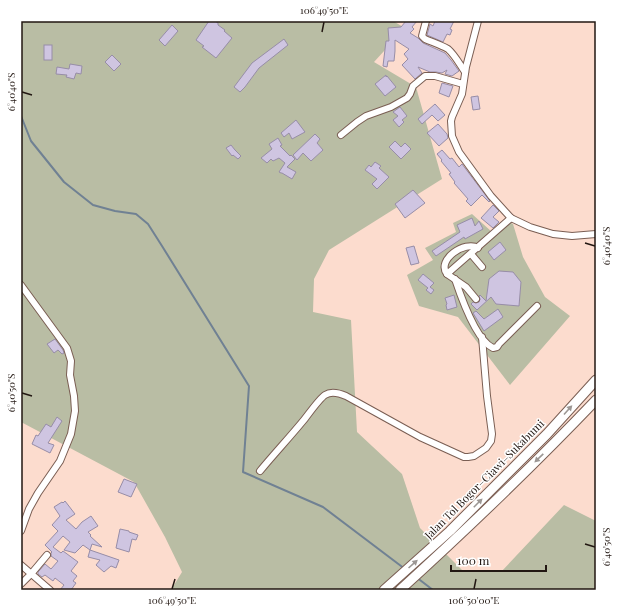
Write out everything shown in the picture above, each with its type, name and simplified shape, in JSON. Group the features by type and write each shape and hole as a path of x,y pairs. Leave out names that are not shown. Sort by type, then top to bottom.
{"highway":[{"name":"Jalan Tol Bogor–Ciawi–Sukabumi","path":"384,590 450,531 547,434 596,380"},
{"name":"Jalan Tol Bogor–Ciawi–Sukabumi","path":"400,590 454,541 596,400"}],"street":[{"path":"426,21 422,36 425,39 446,48 455,57 465,72"},
{"path":"478,21 460,99 450,125 452,136 459,152 494,201 511,218 530,227 553,234 577,236 596,234"},
{"path":"341,135 366,116 392,107 407,98 413,86 425,76 432,76 463,84"},
{"path":"447,274 511,218"},
{"path":"476,299 470,291 447,274 444,267 449,258 458,250 466,246 478,248"},
{"path":"471,254 482,266"},
{"path":"455,279 469,315 482,337 493,348 497,346 536,306"},
{"path":"21,285 70,355 72,361 70,375 75,411 70,434 60,461 29,509 21,531"},
{"path":"260,471 322,398 326,394 332,393 346,396 420,437 460,455 468,457 478,454 488,446 492,434 482,337"},
{"path":"21,584 47,555"},
{"path":"21,565 50,590"}],"green space":[{"path":"21,21 393,21 405,28 374,62 416,87 442,179 329,250 314,279 313,312 351,320 357,432 402,474 420,528 462,570 501,572 564,505 596,521 596,590 171,590 182,572 165,537 134,482 21,422"},
{"path":"472,214 492,232 506,220 513,224 523,257 545,297 570,316 510,385 458,317 419,306 407,275 433,260 425,248 456,232 453,223"}],"building":[{"path":"209,21 215,21 218,23 218,25 232,38 216,58 196,40"},
{"path":"406,21 417,21 412,27 414,29 410,33 423,43 445,53 459,71 452,76 445,74 447,70 442,73 430,72 418,67 422,73 415,79 402,65 408,59 404,54 409,49 395,40 394,61 388,61 387,67 383,66 386,41 389,41 388,28 401,27"},
{"path":"435,21 454,21 450,29 452,30 450,35 447,34 443,42 427,35 430,24 433,26"},
{"path":"172,25 178,31 165,46 159,40"},
{"path":"284,39 288,45 259,68 240,92 234,87 252,63"},
{"path":"44,45 52,45 52,60 44,60"},
{"path":"112,55 121,64 114,71 105,62"},
{"path":"70,64 82,66 81,74 76,73 74,79 66,77 67,75 56,74 57,67 69,69"},
{"path":"386,75 386,77 387,76 396,87 385,96 375,84"},
{"path":"442,83 453,86 449,97 439,93"},
{"path":"478,96 480,109 473,110 471,97"},
{"path":"435,104 445,115 438,121 432,115 422,124 418,119"},
{"path":"400,107 407,116 402,120 404,122 399,127 393,120 398,116 393,112"},
{"path":"296,120 305,132 292,139 289,133 284,137 281,133"},
{"path":"438,124 447,134 448,138 439,146 427,133"},
{"path":"315,134 320,139 317,143 323,150 311,161 303,153 297,160 293,155"},
{"path":"278,138 282,145 280,146 295,159 287,167 296,172 292,179 279,172 285,163 279,158 273,161 271,159 267,163 261,158 272,149 269,144"},
{"path":"395,141 401,147 405,143 411,149 401,159 389,147"},
{"path":"231,145 241,156 238,159 233,155 232,156 226,148"},
{"path":"442,150 450,159 452,158 459,167 462,164 490,201 489,202 482,195 471,206 466,201 468,199 454,183 455,182 449,174 451,173 437,154"},
{"path":"375,162 381,166 379,168 389,177 377,189 372,184 377,179 365,170 369,165 371,167"},
{"path":"413,190 425,203 405,218 395,204"},
{"path":"493,205 499,211 493,217 499,222 493,228 481,218"},
{"path":"472,218 475,226 479,221 483,229 465,239 464,237 436,256 432,251 460,232 457,225"},
{"path":"500,242 506,250 494,260 488,252"},
{"path":"414,246 419,263 411,265 406,248"},
{"path":"499,271 513,272 521,282 519,306 496,304 491,297 477,310 471,304 473,302 479,302 480,295 486,301 489,279"},
{"path":"423,274 434,283 430,287 434,290 431,294 426,290 428,288 418,280"},
{"path":"454,295 457,307 447,310 445,298"},
{"path":"498,309 503,317 484,331 473,313 476,311 484,319"},
{"path":"55,339 64,353 62,354 58,350 54,353 47,344"},
{"path":"57,417 62,421 48,443 54,445 50,453 32,444 36,435 38,436 46,424 51,427"},
{"path":"124,479 137,484 131,497 118,492"},
{"path":"65,501 75,514 66,520 76,529 82,522 91,516 98,526 88,532 91,535 90,536 102,547 92,544 90,550 83,545 75,553 64,550 70,542 63,536 53,547 61,553 63,551 78,562 71,571 77,576 73,581 76,583 71,590 60,590 64,585 55,578 53,581 45,575 42,577 38,574 45,564 51,569 58,561 51,556 52,552 45,545 58,531 52,525 60,516 54,507"},
{"path":"120,529 138,535 136,540 132,539 129,552 116,548"},
{"path":"90,550 119,560 116,568 111,566 104,572 96,565 100,560 88,557"}],"waterway":[{"path":"21,116 31,141 64,182 93,205 115,211 136,214 148,224 162,246 249,386 243,472 323,507 405,569"},
{"path":"416,577 433,590"}]}
